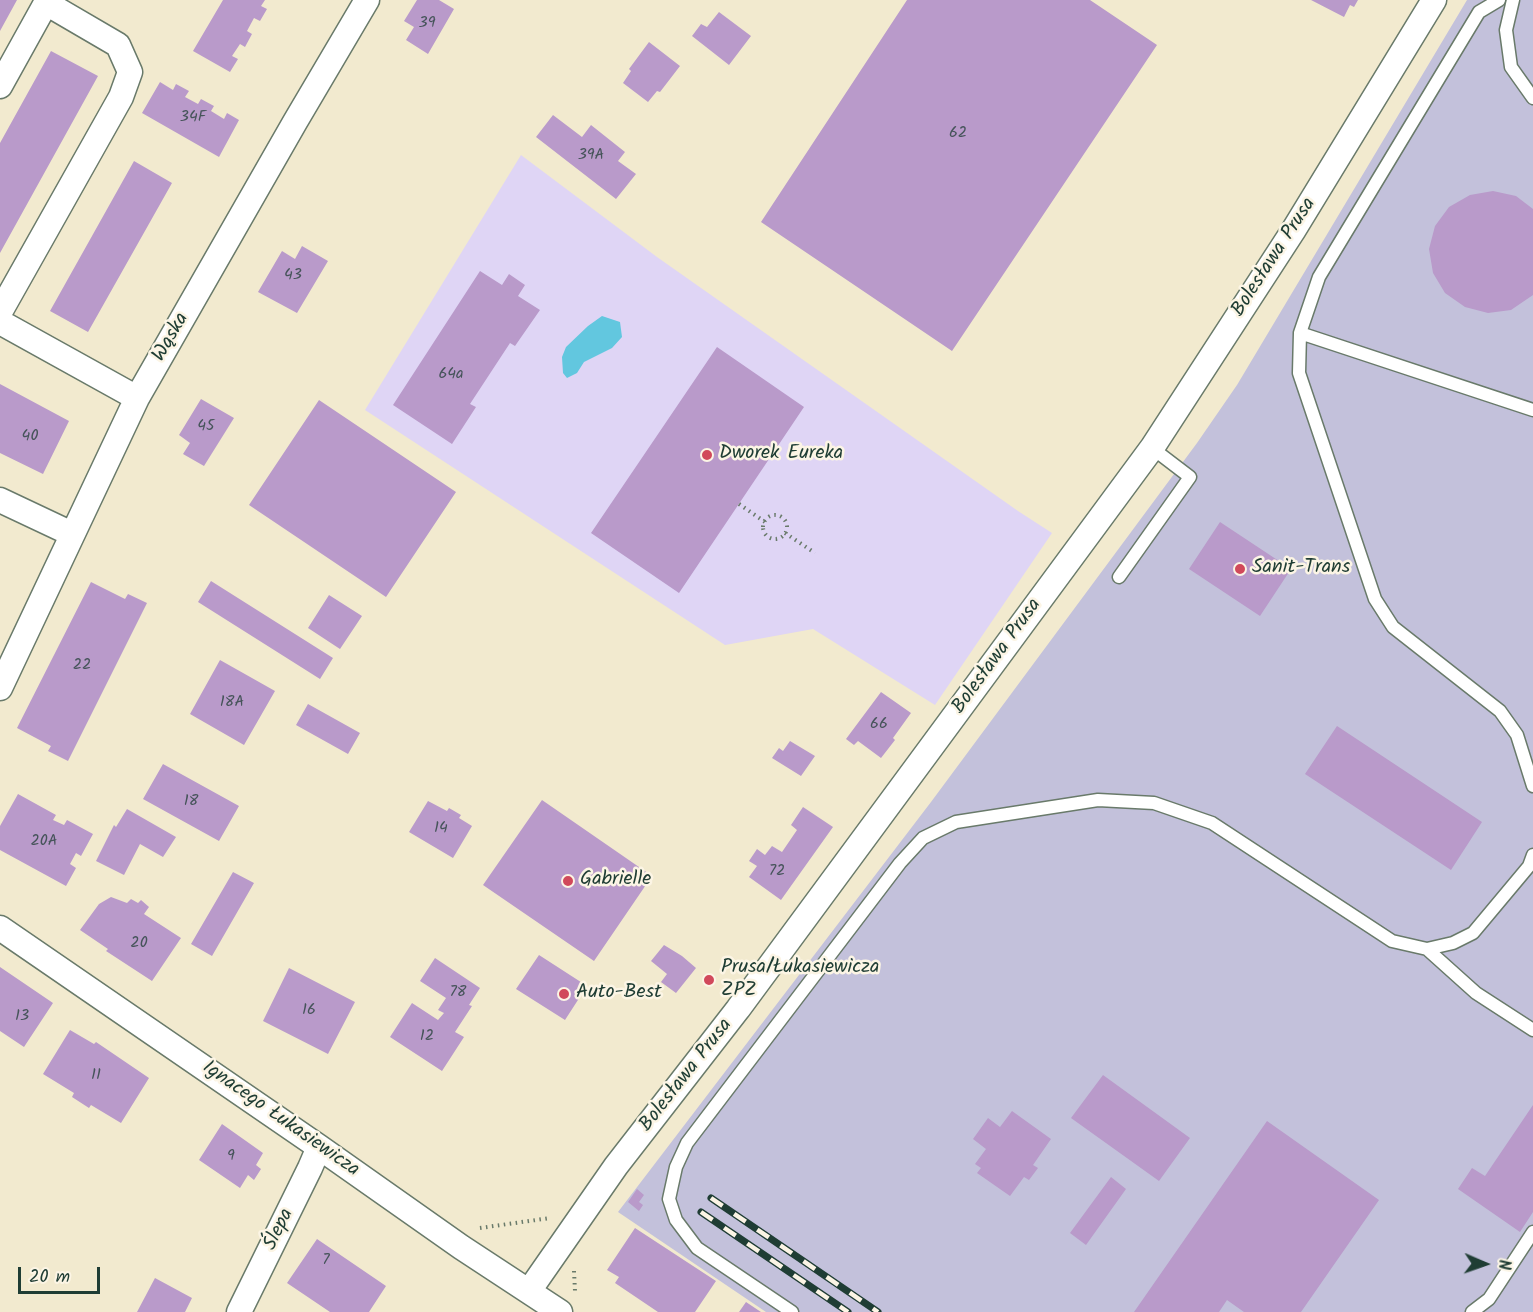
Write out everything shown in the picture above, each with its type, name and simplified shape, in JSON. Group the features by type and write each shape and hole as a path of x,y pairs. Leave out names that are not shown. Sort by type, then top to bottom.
{"street":[{"name":"Wąska","path":"0,688 137,398 367,0"},
{"name":"Bolesława Prusa","path":"552,1303 576,1222 616,1166 732,1017 1152,448 1293,231 1434,0"},
{"path":"0,86 46,3 118,45 130,72 121,97 0,312"},
{"path":"0,322 137,398"},
{"path":"0,500 72,534"},
{"name":"Ignacego Łukasiewicza","path":"0,928 461,1247 552,1303"},
{"name":"Ślepa","path":"239,1312 319,1147"}],"lane":[{"path":"1499,0 1479,12 1319,277 1300,333 1299,373 1376,599 1393,627 1500,711 1517,735 1533,786"},
{"path":"1513,0 1506,30 1511,68 1533,98"},
{"path":"1300,333 1533,410"},
{"path":"1119,577 1190,477 1152,448"},
{"path":"792,1312 697,1248 676,1220 669,1199 676,1167 687,1143 900,863 923,838 956,822 1098,800 1154,803 1212,823 1392,941 1426,949 1453,943 1473,933 1529,866 1533,855"},
{"path":"1426,949 1476,993 1533,1030"},
{"path":"1472,1312 1490,1299 1533,1232"}],"path":[{"path":"739,504 765,522"},
{"path":"773,515 781,516 786,522 787,529 779,538 768,536 764,530 765,522 773,515"},
{"path":"785,533 815,553"},
{"path":"461,1247 474,1230 566,1215 576,1222"},
{"path":"552,1303 574,1288 576,1262"}],"shaded area":[{"path":"1467,0 1533,0 1533,1312 766,1312 618,1212 931,802 1197,443 1237,385"},
{"path":"521,155 657,257 1052,533 935,705 813,629 725,645 365,410"}],"water":[{"path":"602,316 620,322 622,337 612,348 584,362 577,373 567,378 563,373 562,357 566,347"}],"building":[{"path":"0,0 17,0 0,31"},
{"path":"223,0 265,0 261,6 267,9 260,21 254,18 247,31 252,34 245,47 240,44 232,56 238,59 230,72 193,51"},
{"path":"417,0 439,0 454,9 428,54 406,40 414,27 404,21"},
{"path":"907,0 1090,0 1157,45 952,351 761,222"},
{"path":"1311,0 1358,0 1354,7 1350,5 1344,17"},
{"path":"719,12 751,36 729,65 692,36 701,24 707,27"},
{"path":"649,42 680,66 660,92 657,91 648,102 623,83 631,71 629,69"},
{"path":"51,51 98,76 0,253 0,143"},
{"path":"160,82 173,90 176,84 189,91 185,97 198,104 201,99 214,106 211,111 224,119 227,113 239,120 219,157 142,113"},
{"path":"553,115 582,137 591,125 625,152 618,161 636,174 616,199 536,137"},
{"path":"134,161 172,183 88,332 50,311"},
{"path":"1493,191 1516,196 1533,209 1533,295 1511,310 1488,313 1465,307 1445,293 1433,273 1429,249 1435,226 1449,207 1470,195"},
{"path":"302,246 328,261 297,313 258,292 282,251 295,259"},
{"path":"480,271 502,285 509,274 525,285 518,296 540,310 515,346 510,343 470,404 476,407 452,444 393,405"},
{"name":"Dworek Eureka","path":"717,347 804,407 679,593 591,533"},
{"path":"0,384 69,421 43,474 0,453"},
{"path":"201,399 234,418 204,466 183,454 190,443 179,435"},
{"path":"319,400 456,492 386,597 249,505"},
{"name":"Sanit-Trans","path":"1220,522 1291,569 1260,616 1189,569"},
{"path":"211,581 333,658 320,679 198,602"},
{"path":"91,582 125,599 128,594 147,603 68,761 48,751 51,746 17,728"},
{"path":"329,595 362,616 340,649 308,628"},
{"path":"220,660 275,691 244,745 190,714"},
{"path":"881,692 911,713 881,758 858,741 854,745 846,739"},
{"path":"308,704 360,733 348,754 296,725"},
{"path":"1337,726 1482,822 1451,870 1305,774"},
{"path":"790,741 815,756 801,776 772,758 779,748 783,751"},
{"path":"163,764 239,806 219,841 143,799"},
{"path":"18,794 56,815 53,820 64,825 67,820 93,834 81,856 76,853 70,864 76,868 66,886 0,850 0,826"},
{"name":"Gabrielle","path":"542,800 652,876 594,961 483,885"},
{"path":"428,801 447,811 449,808 461,815 459,818 472,826 453,858 409,832"},
{"path":"803,807 833,827 781,900 749,877 757,866 749,861 757,849 765,855 772,846 782,852 797,830 791,825"},
{"path":"127,809 176,837 163,857 140,844 124,875 96,861 114,825 116,827"},
{"path":"233,872 254,883 212,956 191,944"},
{"path":"111,897 127,903 131,899 138,903 141,900 149,907 144,914 181,938 152,981 106,951 108,949 80,930 99,904"},
{"path":"664,945 696,968 676,993 661,982 667,974 651,961"},
{"path":"539,955 587,986 565,1020 516,989"},
{"path":"435,958 480,988 469,1005 472,1006 455,1032 464,1037 442,1071 390,1037 412,1003 438,1020 444,1013 438,1010 446,998 420,981"},
{"path":"0,967 53,1003 24,1047 0,1031"},
{"path":"289,968 355,1002 328,1054 263,1021"},
{"path":"70,1030 94,1044 96,1042 149,1078 121,1123 91,1105 89,1108 72,1097 74,1093 43,1074"},
{"path":"1103,1075 1190,1138 1159,1181 1071,1118"},
{"path":"1533,1105 1533,1212 1520,1232 1458,1189 1472,1168 1485,1176"},
{"path":"1012,1111 1051,1139 1033,1165 1038,1168 1029,1180 1024,1177 1010,1196 977,1173 981,1168 975,1164 986,1149 973,1139 988,1118 1000,1127"},
{"path":"1267,1121 1379,1200 1301,1312 1244,1312 1227,1300 1219,1312 1134,1312"},
{"path":"222,1124 263,1153 256,1165 261,1169 254,1180 248,1175 240,1188 199,1160"},
{"path":"1111,1177 1126,1189 1086,1245 1070,1233"},
{"path":"637,1189 644,1195 639,1202 643,1205 639,1211 628,1202"},
{"path":"635,1228 716,1281 695,1312 658,1312 615,1283 619,1277 607,1270"},
{"path":"317,1239 386,1286 369,1312 330,1312 287,1283"},
{"path":"155,1278 192,1298 185,1312 137,1312"},
{"path":"746,1302 761,1312 739,1312"}],"railway":[{"path":"711,1198 878,1312"},
{"path":"701,1212 848,1312"}],"place":[{"name":"Dworek Eureka","path":"707,455"},
{"name":"Sanit-Trans","path":"1240,569"},
{"name":"Gabrielle","path":"568,881"},
{"name":"Prusa/Łukasiewicza ZPZ","path":"709,980"},
{"name":"Auto-Best","path":"564,994"}]}
